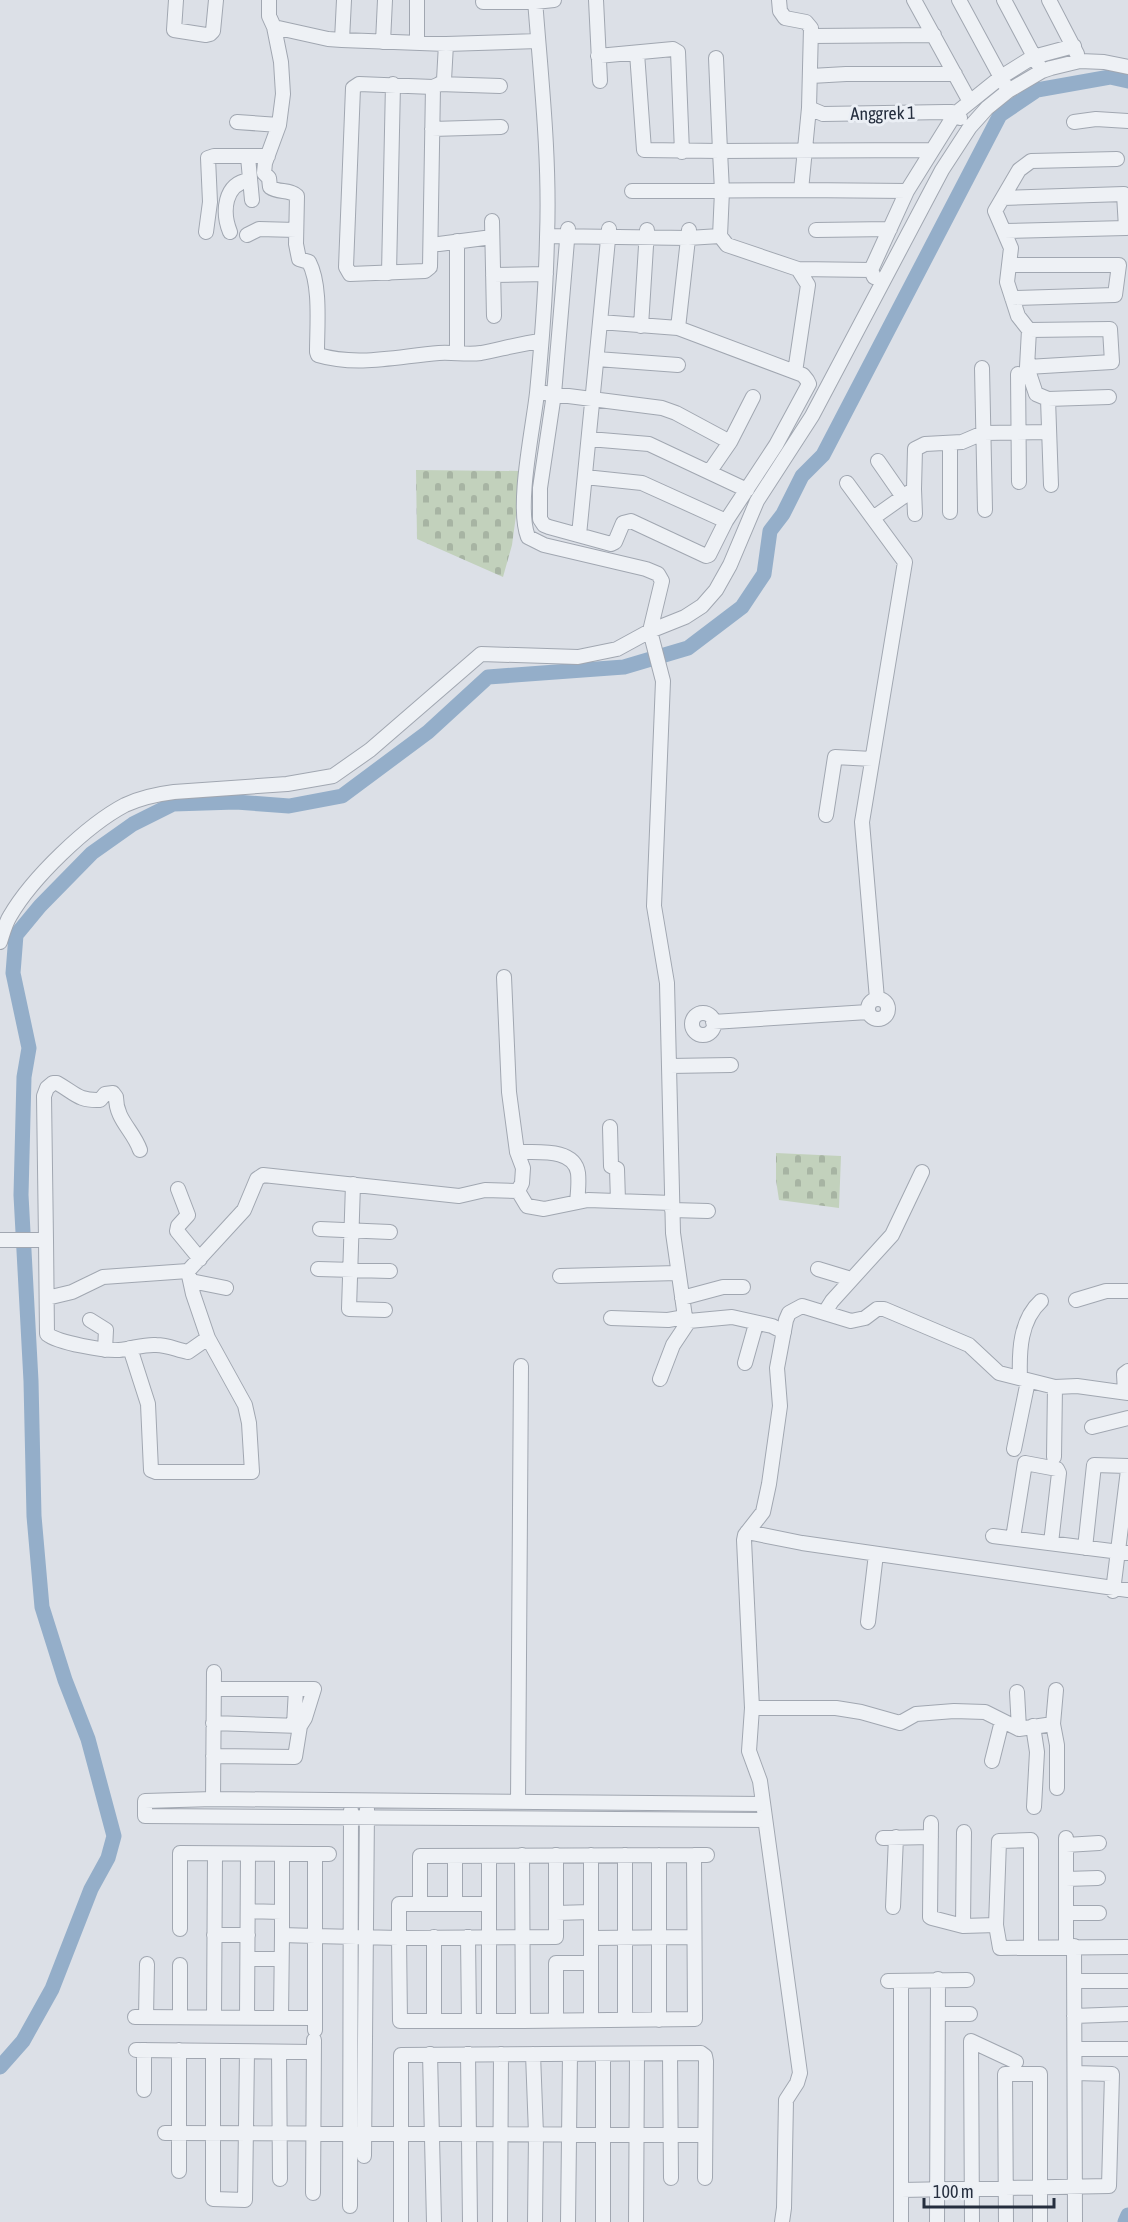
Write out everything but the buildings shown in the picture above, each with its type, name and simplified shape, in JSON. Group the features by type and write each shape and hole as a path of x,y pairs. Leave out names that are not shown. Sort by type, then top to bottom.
{"street":[{"path":"176,0 174,30 206,35 210,34 213,28 216,0"},
{"path":"269,0 269,15 282,62 283,94 279,125 264,170 265,176 270,179 270,187 276,191 297,195 298,257 309,262 313,270 316,293 316,352 320,356 363,360 440,353 480,353 515,344 540,341"},
{"path":"342,40 344,0"},
{"path":"383,42 385,0"},
{"path":"417,0 417,43"},
{"path":"483,2 554,0"},
{"path":"596,0 600,81"},
{"path":"779,0 782,15 788,20 810,24 812,36 809,108 801,190"},
{"path":"914,0 970,102"},
{"path":"959,0 1008,91"},
{"path":"1004,0 1038,64"},
{"path":"1049,0 1080,61"},
{"path":"535,1 546,133 548,232 537,393 523,519 528,537 544,545 646,569 661,576 662,586 650,633 663,679 654,895 656,921 664,958 672,1207 678,1273 687,1319 673,1345 660,1379"},
{"path":"274,27 342,40 446,44 538,41"},
{"path":"812,36 934,35"},
{"path":"446,44 444,80 436,86 432,129 430,267 425,271 350,274 346,267 353,87 357,84 436,86 500,86"},
{"path":"0,942 4,917 58,858 93,828 126,805 174,792 287,784 333,776 370,750 481,654 578,657 593,655 617,649 696,610 716,590 730,566 758,501 812,416 877,281 942,170 970,102 1001,77 1038,64 1074,46"},
{"path":"598,56 673,49 678,52 682,152"},
{"path":"637,53 644,150 682,152 931,150"},
{"path":"717,58 722,191 720,232 727,246 798,269 877,281"},
{"path":"877,281 890,229 907,190 931,150 962,120 987,108 1038,64 1080,61 1104,62 1128,67"},
{"path":"811,76 955,74"},
{"path":"389,273 393,84"},
{"name":"Anggrek 1","path":"809,108 823,114 945,112 962,120"},
{"path":"1074,122 1096,119 1128,121"},
{"path":"237,122 279,125"},
{"path":"432,129 501,127"},
{"path":"206,232 210,202 208,158 268,156"},
{"path":"248,157 252,200"},
{"path":"1019,482 1018,432 1022,370 1029,330 1018,316 1007,282 1011,248 995,211 1019,170 1031,161 1117,159"},
{"path":"230,232 225,209 228,196 237,184 249,180"},
{"path":"632,191 907,190"},
{"path":"1003,198 1124,194 1126,228 1004,231"},
{"path":"492,221 494,316"},
{"path":"816,230 890,229"},
{"path":"248,235 259,230 296,230"},
{"path":"548,232 647,234 720,232"},
{"path":"568,233 554,394 540,488 540,519 544,525 549,527 612,544 623,523 631,522 702,555 708,555 726,522 776,445 808,387 806,378 678,328 600,322"},
{"path":"579,535 608,233"},
{"path":"641,326 647,234"},
{"path":"678,328 688,234"},
{"path":"439,244 492,237"},
{"path":"457,242 457,349"},
{"path":"1009,265 1119,265 1115,295 1012,298"},
{"path":"795,372 808,285 798,269"},
{"path":"493,275 546,274"},
{"path":"1022,370 1112,362 1110,329 1029,330"},
{"path":"597,359 678,365"},
{"path":"982,368 985,510"},
{"path":"1022,370 1036,393 1048,399 1109,397"},
{"path":"537,393 591,398 669,410 730,442"},
{"path":"710,471 730,442 753,397"},
{"path":"1048,399 1051,485"},
{"path":"873,518 908,493 915,449 925,444 962,442 983,433 1049,432"},
{"path":"589,439 649,444 747,490"},
{"path":"950,443 950,512"},
{"path":"878,461 908,493 915,514"},
{"path":"585,477 642,483 726,522"},
{"path":"668,1028 692,1025 699,1013 707,1013 713,1022 868,1012 869,1005 877,999 862,822 905,562 847,483"},
{"path":"826,814 835,757 872,759"},
{"path":"504,977 506,1058 517,1152 522,1163 523,1176 518,1191 525,1203 531,1208 544,1209 577,1202 618,1201 708,1211"},
{"path":"669,1066 731,1065"},
{"path":"140,1150 120,1118 116,1108 116,1097 113,1093 105,1094 100,1100 82,1100 57,1083 47,1088 44,1096 41,1240 47,1298 47,1334 62,1342 105,1350 153,1345 188,1352 208,1338"},
{"path":"610,1126 611,1166 617,1169 618,1201"},
{"path":"517,1152 560,1155 569,1159 576,1167 578,1174 577,1202"},
{"path":"825,1312 832,1300 892,1235 922,1172"},
{"path":"130,1348 148,1404 152,1470 156,1472 252,1472 249,1423 245,1405 208,1338 193,1294 190,1276 200,1259 244,1210 257,1179 261,1176 395,1192"},
{"path":"321,1190 353,1188 459,1196 485,1191 518,1191"},
{"path":"353,1188 349,1309 385,1310"},
{"path":"178,1189 188,1215 178,1226 177,1231 200,1259"},
{"path":"320,1229 390,1232"},
{"path":"3,1240 41,1240"},
{"path":"318,1269 390,1271"},
{"path":"818,1269 851,1279"},
{"path":"560,1276 678,1273"},
{"path":"47,1298 72,1292 103,1277 190,1276 226,1288"},
{"path":"682,1298 723,1287 743,1287"},
{"path":"1076,1300 1106,1291 1128,1291"},
{"path":"1014,1449 1024,1380 1025,1326 1029,1313 1041,1301"},
{"path":"782,2222 786,2100 797,2083 800,2073 760,1781 749,1751 752,1708 744,1540 747,1532 763,1512 769,1484 780,1406 777,1368 789,1313 802,1306 851,1321 865,1318 877,1309 893,1312 969,1345 995,1371 1055,1387 1077,1386 1126,1392 1124,1374 1128,1371"},
{"path":"611,1318 669,1320 732,1317 772,1326 784,1332"},
{"path":"90,1320 106,1330 105,1350"},
{"path":"745,1363 756,1324"},
{"path":"521,1366 523,1802 527,1819"},
{"path":"1054,1457 1055,1387"},
{"path":"1092,1427 1128,1418"},
{"path":"1013,1539 1025,1463 1057,1469 1059,1473 1051,1543"},
{"path":"1085,1548 1094,1465 1128,1468 1123,1553 1113,1589"},
{"path":"747,1532 802,1543 1128,1590"},
{"path":"993,1536 1123,1553"},
{"path":"868,1622 876,1554"},
{"path":"213,1799 214,1672"},
{"path":"213,1756 295,1757 297,1726 305,1718 314,1689 214,1689"},
{"path":"1056,1690 1053,1724 1057,1755 1057,1788"},
{"path":"1017,1692 1019,1729"},
{"path":"752,1708 836,1708 861,1712 900,1723 916,1714 985,1712 1019,1729 1053,1724"},
{"path":"992,1761 1002,1721"},
{"path":"213,1723 297,1726"},
{"path":"1034,1726 1037,1752 1034,1807"},
{"path":"763,1803 351,1802 213,1799 145,1801 145,1816 765,1820"},
{"path":"350,2206 357,2133 359,1937 367,1801"},
{"path":"351,1802 359,1937"},
{"path":"893,1907 890,1838 931,1830 930,1917 963,1926 996,1925"},
{"path":"963,1926 964,1832"},
{"path":"1031,1947 1031,1840 999,1841 996,1925 1000,1948 1128,1947"},
{"path":"1075,2222 1074,1981 1066,1913 1066,1842 1099,1844"},
{"path":"180,1929 180,1853 330,1854"},
{"path":"214,2017 215,1854"},
{"path":"247,2017 248,1854"},
{"path":"281,2017 282,1854"},
{"path":"313,2193 315,1854"},
{"path":"556,1855 556,2020"},
{"path":"591,1855 591,2020"},
{"path":"625,1855 625,2020"},
{"path":"659,1855 659,2020"},
{"path":"420,1904 420,1856 700,1855 694,1937 695,2019 400,2021 399,1904 420,1904 455,1904 489,1904"},
{"path":"455,1856 455,1904"},
{"path":"489,1856 489,2021"},
{"path":"522,1856 523,2021"},
{"path":"1066,1879 1098,1878"},
{"path":"248,1911 281,1912"},
{"path":"556,1913 591,1912"},
{"path":"1066,1913 1099,1913"},
{"path":"214,1935 248,1935"},
{"path":"282,1935 399,1938 556,1937"},
{"path":"434,1937 434,2021"},
{"path":"468,1937 469,2021"},
{"path":"591,1938 694,1937"},
{"path":"248,1959 281,1959"},
{"path":"556,1963 591,1963"},
{"path":"147,1964 140,2017 281,2017 315,2035"},
{"path":"180,1965 180,2016"},
{"path":"937,2222 938,1979"},
{"path":"901,2222 894,1981 967,1980"},
{"path":"1074,1981 1128,1981"},
{"path":"938,2014 970,2014"},
{"path":"1074,2016 1128,2014"},
{"path":"144,2090 140,2050 279,2052 315,2035"},
{"path":"972,2222 971,2041 1016,2062"},
{"path":"1075,2049 1128,2049"},
{"path":"179,2050 172,2133 179,2171"},
{"path":"213,2051 213,2199 245,2200 248,2052"},
{"path":"279,2052 280,2179"},
{"path":"401,2222 399,2058 401,2055 701,2053 705,2056 705,2178"},
{"path":"430,2054 434,2222"},
{"path":"468,2054 470,2222"},
{"path":"500,2222 501,2054"},
{"path":"533,2054 536,2134 535,2222"},
{"path":"568,2222 570,2054"},
{"path":"603,2054 601,2134 603,2222"},
{"path":"636,2222 637,2054"},
{"path":"670,2054 671,2178"},
{"path":"901,2190 1106,2188 1110,2185 1112,2074 1075,2073"},
{"path":"1006,2222 1005,2074 1040,2074 1040,2222"},
{"path":"172,2133 705,2135"},
{"path":"357,2133 364,2156"}],"green space":[{"path":"416,470 522,471 512,545 503,577 417,539"},
{"path":"776,1153 841,1156 839,1208 779,1200"}],"waterway":[{"path":"0,2067 23,2041 52,1989 91,1889 108,1858 114,1836 88,1739 65,1680 42,1607 34,1516 31,1381 21,1195 24,1077 29,1048 13,973 16,935 40,906 92,853 133,824 173,804 236,802 289,806 342,796 428,732 488,677 624,667 688,648 742,607 764,574 770,531 783,514 802,476 823,455 1000,115 1037,90 1110,77 1128,81"},
{"path":"1125,2222 1128,2215"}]}
